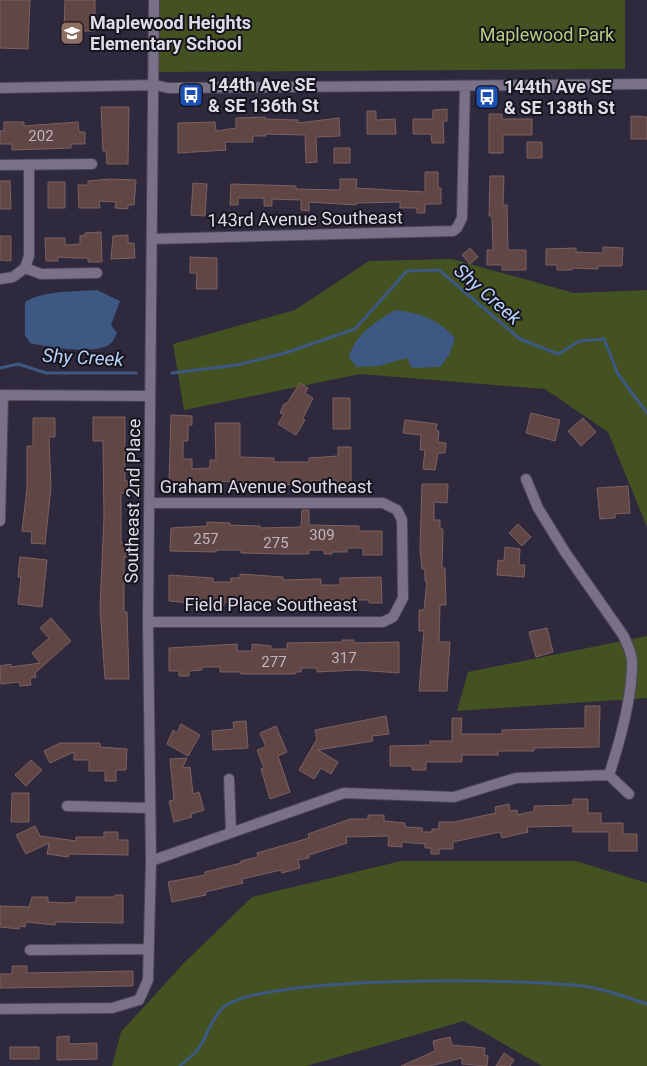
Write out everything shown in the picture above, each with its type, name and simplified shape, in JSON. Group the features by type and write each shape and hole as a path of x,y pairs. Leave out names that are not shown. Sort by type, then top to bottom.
{"street":[{"name":"Southeast 2nd Place","path":"0,1009 112,1008 139,1000 148,980 150,808 148,622 155,85 154,0"},
{"path":"0,88 155,85 168,88 647,84"},
{"name":"143rd Avenue Southeast","path":"152,239 448,232 457,228 462,218 466,86"},
{"path":"0,165 92,164"},
{"path":"0,279 13,277 25,268 29,256 29,165"},
{"path":"25,268 41,274 97,273"},
{"path":"0,521 1,395 150,396"},
{"path":"526,479 538,508 565,552 623,635 630,650 632,660 628,700 609,775"},
{"name":"Graham Avenue Southeast","path":"149,503 383,503 397,510 402,520 404,598 393,617"},
{"name":"Field Place Southeast","path":"148,622 383,622 393,617"},
{"path":"150,861 344,793 454,797 516,778 609,775 629,794"},
{"path":"229,778 231,832"},
{"path":"67,806 150,808"},
{"path":"30,950 149,949"}],"green space":[{"name":"Maplewood Park","path":"159,0 625,0 625,69 158,72"},
{"path":"452,259 574,293 647,290 647,527 608,432 545,389 360,374 184,410 173,344 295,310 369,261"},
{"path":"647,636 647,698 457,711 468,672"},
{"path":"401,861 576,861 647,883 647,1066 542,1066 464,1021 306,1066 112,1066 121,1032 184,963 252,897"}],"water":[{"path":"97,290 120,301 111,325 117,333 111,343 105,347 84,350 48,347 30,343 25,335 25,302 51,293"},
{"path":"395,310 428,318 449,331 455,338 449,355 440,367 412,368 407,358 379,366 357,367 349,358 361,335 373,324"}],"building":[{"path":"0,0 30,0 28,49 0,48"},
{"path":"65,0 95,0 95,31 64,31"},
{"path":"101,107 129,107 128,164 107,164 106,151 103,151"},
{"path":"447,109 447,121 443,121 444,143 432,143 431,134 413,134 413,119 433,119 433,110"},
{"path":"367,111 376,111 376,120 395,119 396,134 367,134"},
{"path":"489,114 502,114 502,119 532,119 532,135 503,135 503,153 489,153"},
{"path":"631,116 647,117 647,139 631,139"},
{"path":"265,117 265,119 298,120 298,123 339,118 340,136 316,137 317,162 306,163 305,135 265,134 266,136 253,136 253,142 225,142 226,150 178,153 178,123 215,122 216,131 236,128 236,118"},
{"path":"4,122 24,122 24,126 78,122 79,132 85,132 85,144 71,144 71,148 12,150 12,144 0,144 0,131 4,131"},
{"path":"527,142 542,142 542,158 527,158"},
{"path":"334,148 350,148 350,163 334,163"},
{"path":"425,172 438,172 441,204 425,204 425,213 417,213 417,208 400,208 400,202 356,203 356,205 309,202 309,211 301,210 301,200 272,199 272,206 264,206 264,198 238,198 238,205 230,205 231,184 296,186 296,189 340,190 340,179 357,179 356,188 425,192"},
{"path":"490,176 504,176 503,205 507,205 508,250 526,250 526,270 502,270 502,265 487,265 487,250 493,250 492,216 489,216"},
{"path":"110,179 136,180 134,205 128,205 128,209 115,208 116,202 99,201 100,208 79,208 78,185 88,185 88,181"},
{"path":"0,181 10,181 11,209 0,209"},
{"path":"48,182 65,182 65,208 48,208"},
{"path":"193,183 207,184 205,216 191,215"},
{"path":"101,232 102,262 88,262 88,258 58,257 58,261 46,261 45,238 65,238 65,245 80,244 80,236 85,235 85,233"},
{"path":"128,235 128,243 134,243 135,258 111,259 113,236"},
{"path":"0,236 11,236 11,261 0,260"},
{"path":"603,247 623,248 622,266 598,266 598,269 572,268 572,270 557,270 557,265 546,265 546,249 576,248 576,252 603,253"},
{"path":"470,248 478,257 470,264 462,255"},
{"path":"190,257 217,258 217,289 196,289 197,273 190,273"},
{"path":"300,383 308,388 305,393 313,398 303,418 305,420 296,435 278,424 284,414 280,413 284,404 287,403"},
{"path":"333,398 350,398 350,429 333,429"},
{"path":"531,413 560,420 555,441 526,433"},
{"path":"171,415 192,416 192,425 188,425 188,441 183,441 183,459 192,459 192,469 210,468 210,460 216,460 215,423 240,423 240,457 274,458 274,462 309,462 309,458 338,456 338,447 351,447 351,485 337,485 337,480 294,482 294,485 262,483 262,487 254,487 254,483 239,483 239,481 216,482 216,486 175,486 175,484 169,484"},
{"path":"93,417 125,417 125,481 128,481 128,493 121,493 121,543 129,543 129,557 124,557 124,612 127,612 129,679 105,679 100,608 104,517 103,441 93,441"},
{"path":"33,418 55,418 55,437 49,437 51,487 45,544 31,543 32,532 22,531 27,488 27,446 33,446"},
{"path":"583,418 596,432 581,446 568,431"},
{"path":"405,420 437,424 436,430 439,431 438,442 446,443 445,453 438,453 435,470 423,469 425,450 420,450 421,435 403,433"},
{"path":"422,484 448,484 447,503 434,502 434,520 440,520 440,529 443,529 442,568 445,568 446,605 440,605 439,642 450,642 447,691 419,691 424,631 419,631 419,610 424,610 427,581 425,581 425,569 422,569 420,549"},
{"path":"628,486 630,513 615,514 615,518 600,519 597,488"},
{"path":"302,510 309,510 309,525 359,526 359,531 382,531 382,555 363,555 363,548 347,548 347,552 332,552 332,554 324,554 324,550 309,550 309,554 241,553 241,550 216,550 216,552 170,551 171,528 207,526 207,522 260,526 260,528 301,527"},
{"path":"518,524 531,537 522,546 509,533"},
{"path":"505,547 520,549 519,565 525,565 524,577 497,575 498,560 504,561"},
{"path":"20,557 47,560 42,607 18,604 21,577 18,577"},
{"path":"240,574 283,577 283,580 321,579 321,585 340,585 340,578 381,577 382,603 369,603 369,600 331,600 331,607 299,607 299,603 288,603 288,599 270,599 270,601 259,601 259,604 224,602 224,606 204,609 204,604 169,601 169,575 213,578 213,582 231,582 231,578 240,578"},
{"path":"51,618 71,641 35,673 36,677 30,678 31,685 20,686 19,682 1,684 0,666 11,664 11,667 40,663 32,653 49,638 40,628"},
{"path":"547,628 553,652 536,657 529,632"},
{"path":"342,640 354,640 354,643 399,642 399,673 357,670 317,672 317,668 301,668 301,672 295,672 295,674 241,674 241,672 220,672 220,667 202,667 202,670 189,671 189,676 179,676 179,671 169,671 169,648 237,644 237,651 252,651 252,644 271,646 271,649 287,649 287,643 342,642"},
{"path":"585,706 600,706 599,747 534,748 534,751 498,751 498,755 462,755 462,762 426,762 426,770 412,770 412,766 390,766 390,746 430,745 430,741 452,741 452,718 462,718 461,734 502,734 502,730 585,728"},
{"path":"386,716 389,734 372,736 373,741 318,750 338,762 331,774 321,768 314,779 299,770 317,739 315,730"},
{"path":"246,721 248,748 213,750 212,731 234,729 233,722"},
{"path":"181,724 200,735 188,756 167,744 173,730 177,733"},
{"path":"276,726 287,752 278,756 290,792 270,799 261,769 264,768 257,750 266,747 260,733"},
{"path":"60,743 100,743 100,747 127,749 126,770 116,770 116,781 105,781 105,771 89,771 89,760 74,760 74,752 50,763 44,751"},
{"path":"187,758 182,768 190,767 193,794 199,792 204,810 191,814 192,817 174,822 169,801 174,800 170,759"},
{"path":"31,760 42,770 26,786 15,775"},
{"path":"12,793 29,793 29,822 11,822"},
{"path":"573,799 588,799 588,813 601,813 601,823 623,823 623,834 637,834 637,851 609,851 609,832 573,832 573,826 527,827 528,832 502,838 500,832 453,842 453,849 439,849 439,854 431,854 431,848 425,848 425,844 402,842 402,847 388,846 389,836 346,837 347,843 309,855 309,858 298,860 300,868 282,873 281,870 242,879 243,883 205,892 206,895 172,902 168,882 205,875 205,872 241,863 241,861 258,857 257,853 309,838 308,834 350,819 368,819 368,815 384,815 384,821 405,823 405,827 422,828 422,832 432,832 432,829 439,829 439,822 454,822 496,813 495,807 509,804 510,811 517,810 518,815 534,811 534,806 573,805"},
{"path":"35,826 40,836 76,841 76,837 104,837 104,832 118,832 118,840 128,840 128,855 69,854 68,857 47,854 49,843 26,854 16,835"},
{"path":"115,895 123,895 123,923 55,922 55,925 26,922 25,927 19,926 19,929 0,927 0,906 29,907 32,897 48,897 48,902 65,903 76,902 76,897 114,897"},
{"path":"12,966 27,966 27,973 133,971 133,986 0,988 0,974 12,974"},
{"path":"69,1036 69,1044 97,1043 97,1059 57,1060 57,1037"},
{"path":"450,1037 452,1045 485,1048 484,1055 488,1056 487,1066 462,1064 462,1058 430,1066 401,1066 435,1051 433,1041"},
{"path":"10,1047 39,1047 39,1059 10,1059"},
{"path":"504,1053 514,1060 510,1066 496,1066"}],"waterway":[{"name":"Shy Creek","path":"172,373 237,365 285,353 355,329 407,271 439,270 520,339 558,354 580,341 604,339 618,374 647,413"},
{"name":"Shy Creek","path":"0,368 18,364 46,373 136,373"},
{"path":"180,1066 199,1048 214,1020 225,1006 251,996 292,989 343,984 401,982 513,982 589,987 647,1004"}],"place":[{"name":"Maplewood Heights Elementary School","path":"72,33"},
{"name":"144th Ave SE & SE 136th St","path":"191,95"},
{"name":"144th Ave SE & SE 138th St","path":"487,97"}]}
